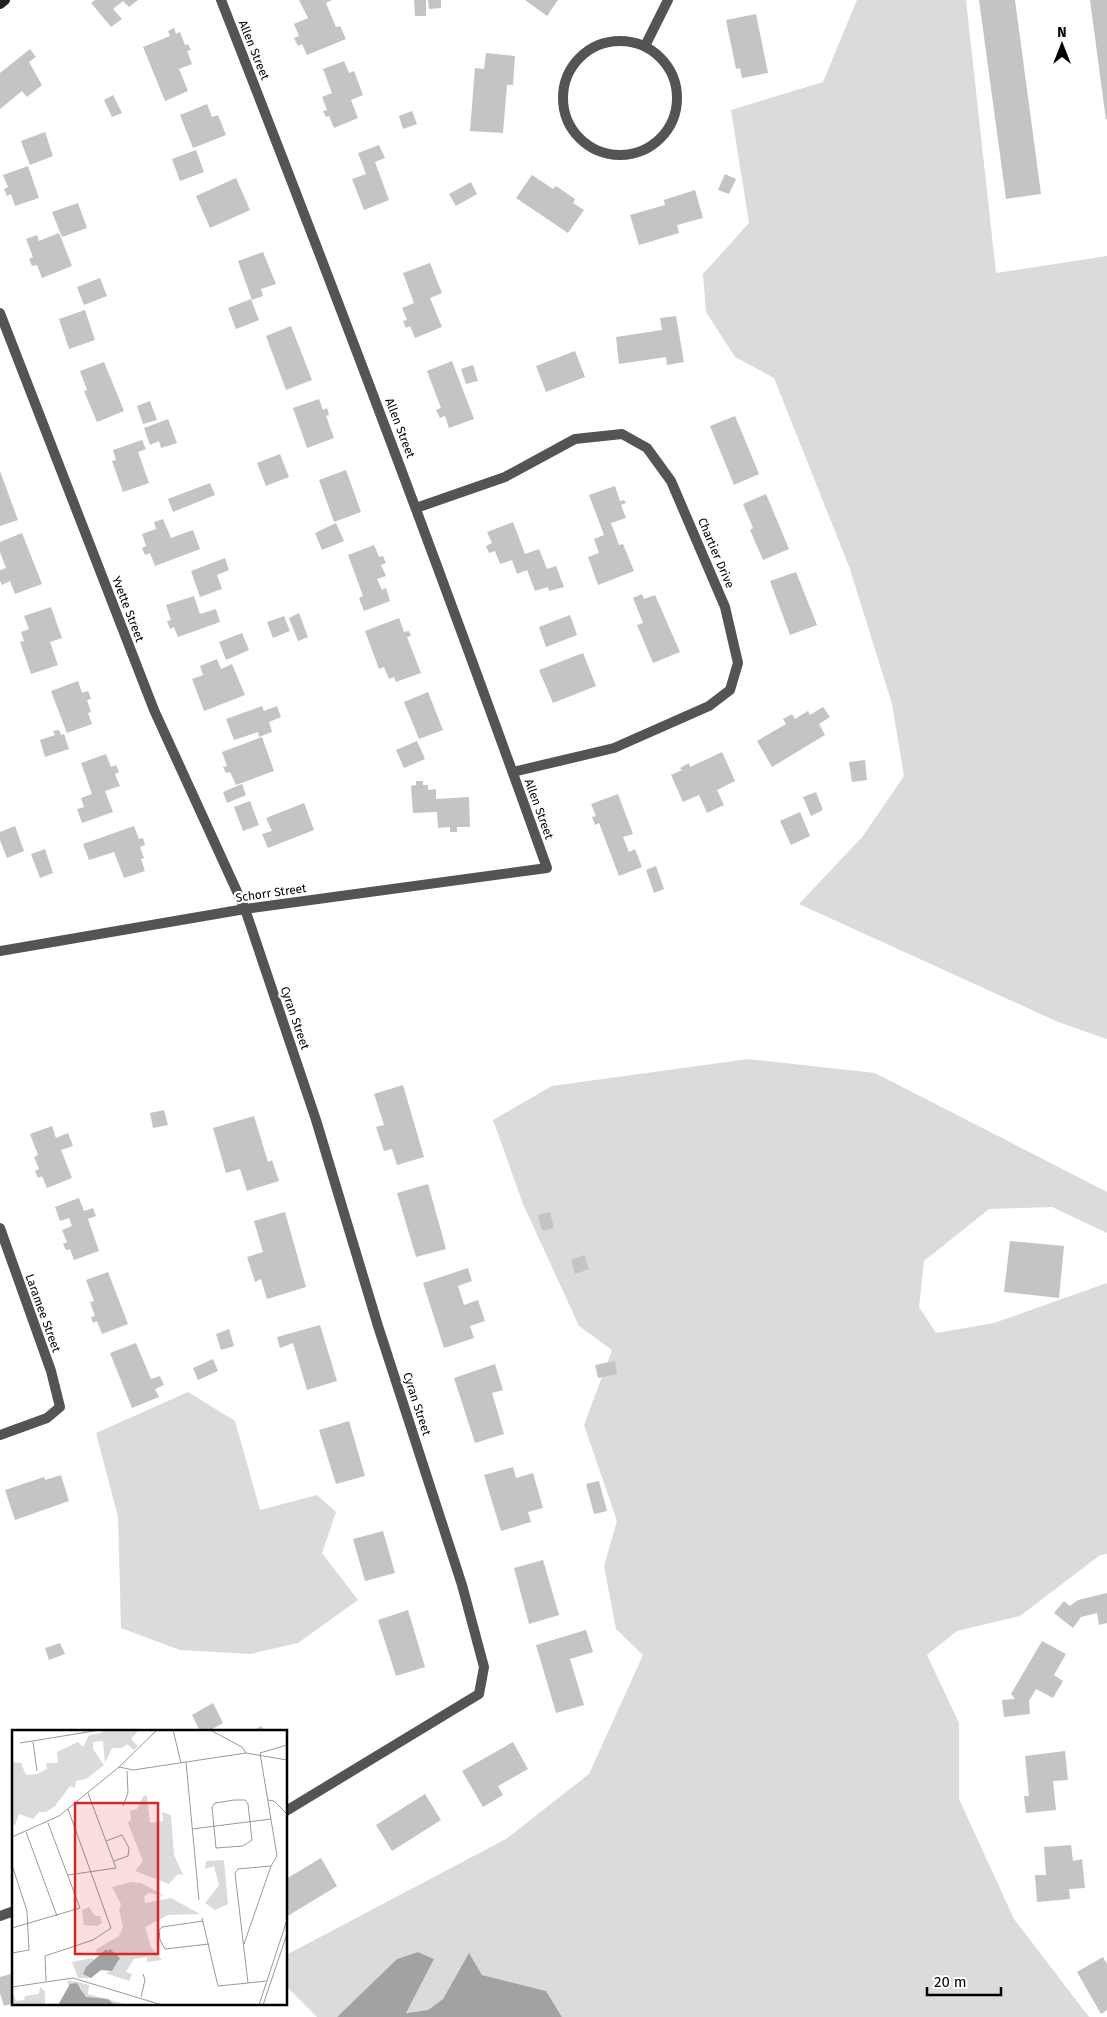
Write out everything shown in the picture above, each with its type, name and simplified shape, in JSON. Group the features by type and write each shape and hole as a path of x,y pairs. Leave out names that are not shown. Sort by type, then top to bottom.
{"main road":[{"path":"0,4 5,0"}],"street":[{"name":"Allen Street","path":"221,0 311,228 416,508 547,868"},
{"path":"645,46 668,0"},
{"path":"624,40 645,46 663,60 674,79 677,101 671,123 658,141 638,152 616,155 594,149 576,135 565,116 562,94 568,72 582,54 601,43 624,40"},
{"name":"Yvette Street","path":"0,313 154,710 245,909"},
{"name":"Chartier Drive","path":"416,508 505,476 575,439 622,434 647,448 671,481 725,606 738,663 730,690 709,706 614,748 513,772"},
{"name":"Schorr Street","path":"0,951 245,909 547,868"},
{"name":"Cyran Street","path":"245,909 316,1120 378,1326 462,1585 484,1667 479,1694 288,1810"},
{"name":"Laramee Street","path":"0,1228 51,1371 60,1407 47,1418 0,1435"},
{"path":"0,1916 12,1912"}],"shaded area":[{"path":"857,0 966,0 996,273 1107,256 1107,1039 1058,1022 799,904 863,836 904,776 892,704 850,569 774,378 735,357 706,312 703,274 749,223 731,110 823,82"},
{"path":"748,1059 875,1073 1107,1192 1107,1233 1052,1207 989,1209 924,1261 919,1307 936,1333 994,1323 1107,1283 1107,1554 1100,1555 1020,1616 957,1631 927,1655 959,1723 959,1799 1014,1919 1089,2017 562,2017 546,1991 482,1975 469,1954 443,1999 428,2010 405,2013 434,1959 418,1952 397,1959 337,2017 317,2017 288,1988 288,1954 506,1839 589,1774 643,1655 616,1629 604,1566 617,1521 584,1425 612,1350 579,1326 523,1204 493,1120 552,1086"},
{"path":"188,1392 235,1421 260,1510 317,1495 336,1512 322,1553 358,1600 298,1643 250,1654 180,1650 121,1628 118,1517 96,1433"},
{"path":"418,1952 434,1959 406,2013 428,2010 443,1999 469,1953 482,1975 546,1991 562,2017 337,2017 397,1959"}],"building":[{"path":"95,0 138,0 129,7 123,1 113,9 122,19 111,27 91,3"},
{"path":"299,0 332,0 326,3 336,27 340,26 346,39 307,55 302,44 298,46 294,38 299,36 294,24 308,18"},
{"path":"414,0 426,0 426,16 415,16"},
{"path":"428,0 441,0 441,8 429,9"},
{"path":"525,0 558,0 547,16"},
{"path":"979,0 1015,0 1041,194 1006,199"},
{"path":"1090,0 1107,0 1106,120"},
{"path":"756,14 768,73 742,78 740,68 736,69 726,20"},
{"path":"174,28 176,34 180,32 185,45 188,44 191,50 187,51 192,64 179,69 188,91 165,101 143,47 170,36 168,31"},
{"path":"30,49 36,57 29,62 42,85 27,97 22,91 0,109 0,73"},
{"path":"486,53 515,56 513,85 507,85 503,133 470,131 475,68 484,69"},
{"path":"344,61 349,73 354,71 363,95 351,100 358,118 334,128 329,116 326,117 323,111 327,110 322,97 332,93 323,69"},
{"path":"113,95 122,113 112,117 104,100"},
{"path":"207,104 212,117 218,115 226,135 193,148 180,115"},
{"path":"412,111 417,124 403,129 399,116"},
{"path":"45,132 53,156 30,165 21,141"},
{"path":"379,145 385,158 375,162 389,200 364,210 352,179 366,174 358,153"},
{"path":"196,150 204,172 180,181 172,159"},
{"path":"28,166 39,198 15,206 11,194 7,196 4,189 8,187 3,175"},
{"path":"725,174 736,179 729,194 718,190"},
{"path":"532,175 553,189 556,186 575,199 573,203 584,210 568,233 516,198"},
{"path":"236,178 250,210 210,228 196,196"},
{"path":"471,182 477,194 456,206 449,194"},
{"path":"695,190 703,218 677,225 679,233 639,245 630,215 665,205 664,200"},
{"path":"78,203 87,228 62,237 52,212"},
{"path":"59,233 72,266 42,278 37,265 32,266 29,259 33,257 26,239 37,235 39,241"},
{"path":"263,252 276,284 261,289 263,296 252,300 238,261"},
{"path":"430,263 442,293 430,298 442,327 415,338 410,326 406,328 403,321 407,320 402,308 414,303 403,273"},
{"path":"100,278 107,296 84,305 77,287"},
{"path":"251,299 259,320 236,329 228,308"},
{"path":"85,310 95,340 69,349 59,319"},
{"path":"676,316 684,362 667,365 666,357 619,364 616,337 662,330 660,318"},
{"path":"291,326 312,380 286,390 266,336"},
{"path":"575,351 585,377 546,392 536,366"},
{"path":"452,361 474,419 449,428 445,416 440,418 436,410 441,408 427,371"},
{"path":"104,362 124,411 97,422 84,391 87,390 80,371"},
{"path":"473,365 478,381 466,384 461,369"},
{"path":"319,399 323,410 327,408 329,415 326,416 334,438 307,448 293,408"},
{"path":"150,401 157,420 143,424 137,406"},
{"path":"735,416 759,474 734,485 710,426"},
{"path":"168,419 177,443 161,448 159,441 150,445 144,428"},
{"path":"142,440 146,449 138,452 149,483 123,492 112,461 116,460 113,450"},
{"path":"280,454 289,477 266,486 257,463"},
{"path":"346,470 361,512 334,522 319,480"},
{"path":"0,471 18,520 0,526"},
{"path":"210,483 215,495 173,512 168,499"},
{"path":"615,486 620,501 624,500 626,503 621,505 626,518 611,523 619,545 623,544 634,571 598,585 588,557 599,553 594,539 604,535 589,495"},
{"path":"766,494 789,549 763,560 750,530 753,528 743,504"},
{"path":"163,519 171,538 193,530 200,549 155,566 150,553 145,555 142,548 146,546 142,534 156,529 154,522"},
{"path":"513,522 525,554 539,549 547,569 556,566 564,587 549,591 548,587 535,591 527,570 517,574 512,560 500,564 495,551 489,553 486,546 492,543 487,532"},
{"path":"336,523 344,541 322,550 315,533"},
{"path":"22,533 42,584 15,594 10,581 2,585 0,581 0,570 6,568 0,552 0,542"},
{"path":"374,545 379,557 383,556 386,563 381,565 386,576 377,579 382,590 386,588 390,601 364,611 359,598 363,596 348,555"},
{"path":"225,558 229,570 217,575 222,589 200,597 191,571"},
{"path":"796,572 817,625 790,635 770,581"},
{"path":"642,594 644,599 655,595 680,652 653,663 637,625 643,623 633,598"},
{"path":"194,596 200,614 216,609 220,622 178,637 174,627 170,629 167,621 171,620 166,605"},
{"path":"51,607 62,638 50,642 58,665 31,674 20,642 24,641 21,632 29,629 24,616"},
{"path":"299,613 308,637 298,641 289,618"},
{"path":"570,615 577,635 546,647 539,627"},
{"path":"284,616 290,631 273,638 267,622"},
{"path":"399,618 404,632 409,631 411,636 407,637 421,673 396,682 394,677 389,679 384,667 379,669 365,631"},
{"path":"242,633 249,650 226,660 219,642"},
{"path":"583,653 596,686 553,703 539,670"},
{"path":"217,659 221,669 232,664 245,695 204,711 192,679 203,675 200,666"},
{"path":"78,681 82,693 88,691 91,699 87,700 91,712 88,713 92,724 67,733 51,691"},
{"path":"428,692 443,730 419,739 404,702"},
{"path":"262,706 264,711 277,706 281,717 269,722 272,732 259,737 258,732 234,740 226,719"},
{"path":"823,707 830,717 819,724 825,735 772,767 757,741 786,724 783,719 792,714 795,719 808,711 810,715"},
{"path":"59,730 61,735 64,734 69,749 45,757 40,740 55,735 53,731"},
{"path":"262,737 274,771 236,785 230,772 226,773 223,767 227,766 222,752"},
{"path":"417,741 425,759 404,768 396,750"},
{"path":"722,752 735,781 717,790 724,805 707,813 699,795 683,802 671,775 682,770 680,768 689,763 690,767"},
{"path":"106,754 111,767 116,765 119,772 115,774 120,786 105,791 113,812 82,823 77,809 84,807 81,798 92,794 81,763"},
{"path":"865,760 867,780 852,782 849,762"},
{"path":"416,781 423,781 423,785 428,785 428,790 436,789 436,799 469,797 470,827 457,827 457,832 450,832 450,827 438,828 437,812 413,813 411,786 416,785"},
{"path":"242,784 246,795 227,803 223,792"},
{"path":"816,792 823,810 811,816 803,797"},
{"path":"618,794 633,834 623,837 629,852 635,849 642,867 619,876 599,823 595,825 592,817 596,816 591,804"},
{"path":"250,801 259,825 243,831 234,807"},
{"path":"304,803 314,830 268,848 262,834 272,831 266,818"},
{"path":"800,812 810,836 791,845 780,821"},
{"path":"15,826 24,851 7,858 0,840 0,832"},
{"path":"134,826 139,839 143,838 145,845 140,847 144,858 141,859 145,871 124,878 114,852 89,860 83,844"},
{"path":"45,849 53,873 40,878 31,854"},
{"path":"656,866 664,889 654,893 646,870"},
{"path":"403,1085 424,1157 397,1165 392,1149 384,1151 376,1127 384,1125 374,1094"},
{"path":"164,1110 168,1125 153,1128 150,1113"},
{"path":"254,1116 268,1162 272,1160 279,1181 247,1191 240,1169 226,1173 213,1128"},
{"path":"52,1126 56,1138 68,1133 73,1146 61,1150 72,1178 47,1188 42,1176 38,1178 35,1171 39,1169 34,1157 38,1155 30,1134"},
{"path":"428,1184 446,1249 416,1257 397,1193"},
{"path":"79,1198 84,1211 93,1208 96,1216 88,1219 99,1251 74,1260 70,1249 66,1250 63,1244 67,1242 62,1230 72,1226 69,1218 60,1221 55,1207"},
{"path":"285,1212 306,1287 267,1299 261,1279 255,1282 247,1257 263,1252 254,1221"},
{"path":"550,1212 554,1228 542,1231 538,1215"},
{"path":"1010,1241 1064,1246 1059,1298 1004,1292"},
{"path":"584,1255 589,1269 575,1274 571,1260"},
{"path":"468,1268 472,1281 458,1286 464,1305 478,1300 485,1321 470,1326 474,1338 444,1348 423,1283"},
{"path":"108,1272 128,1324 102,1334 97,1321 93,1323 91,1317 95,1316 90,1302 94,1301 86,1280"},
{"path":"320,1325 337,1381 307,1390 293,1343 280,1348 277,1337"},
{"path":"229,1329 234,1346 221,1350 216,1334"},
{"path":"136,1343 151,1379 160,1376 164,1385 155,1389 159,1397 132,1408 110,1353"},
{"path":"213,1359 218,1371 198,1380 193,1368"},
{"path":"615,1361 617,1374 598,1378 595,1365"},
{"path":"495,1364 503,1390 492,1393 504,1434 475,1443 454,1378"},
{"path":"349,1421 365,1476 336,1484 319,1430"},
{"path":"513,1467 516,1478 533,1473 543,1508 528,1512 531,1522 501,1531 484,1475"},
{"path":"61,1475 69,1501 15,1520 5,1490 44,1477 45,1480"},
{"path":"599,1481 607,1511 594,1514 586,1484"},
{"path":"383,1531 395,1573 365,1581 353,1539"},
{"path":"543,1560 559,1615 529,1624 514,1568"},
{"path":"1107,1593 1107,1623 1099,1625 1097,1613 1081,1617 1073,1628 1054,1613 1064,1601 1070,1606 1078,1600"},
{"path":"408,1610 425,1667 396,1676 378,1620"},
{"path":"586,1630 593,1652 570,1659 584,1705 556,1713 536,1645"},
{"path":"1042,1641 1066,1654 1054,1675 1063,1681 1053,1698 1036,1689 1029,1701 1030,1714 1004,1717 1002,1700 1015,1699 1011,1694"},
{"path":"60,1643 65,1654 49,1660 45,1648"},
{"path":"213,1703 223,1723 211,1730 200,1730 192,1715"},
{"path":"261,1726 263,1730 255,1730"},
{"path":"513,1742 528,1769 498,1786 503,1795 483,1807 462,1771"},
{"path":"1065,1751 1068,1780 1053,1781 1056,1810 1026,1813 1024,1796 1029,1796 1025,1756"},
{"path":"425,1794 441,1820 392,1851 376,1825"},
{"path":"1071,1845 1073,1861 1082,1859 1085,1888 1069,1889 1070,1899 1037,1902 1035,1875 1046,1875 1044,1847"},
{"path":"321,1858 337,1886 288,1916 288,1878"},
{"path":"1103,1957 1107,1964 1107,2010 1101,2014 1077,1972"},
{"path":"12,1974 12,2004 4,2006 0,1993 0,1977"}]}
